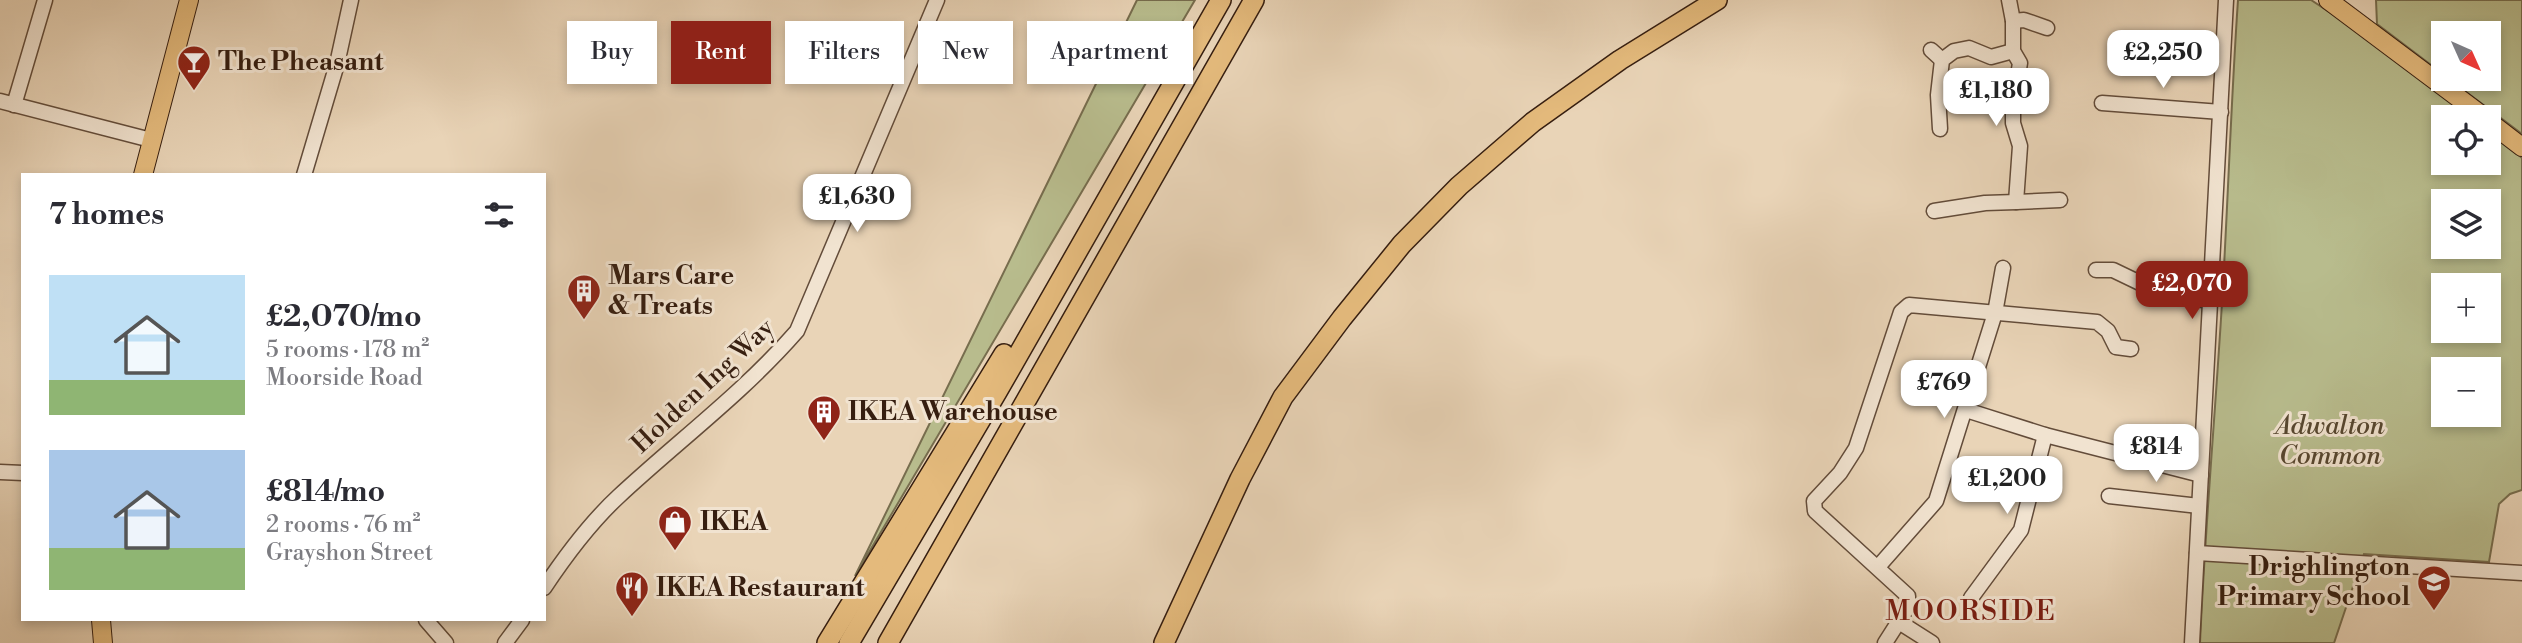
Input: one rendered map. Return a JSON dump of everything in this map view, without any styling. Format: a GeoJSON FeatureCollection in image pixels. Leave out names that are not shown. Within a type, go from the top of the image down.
{"type":"FeatureCollection","features":[{"type":"Feature","properties":{"kind":"highway"},"geometry":{"type":"LineString","coordinates":[[849,643],[1221,0]]}},
{"type":"Feature","properties":{"kind":"highway"},"geometry":{"type":"LineString","coordinates":[[888,643],[1254,0]]}},
{"type":"Feature","properties":{"kind":"highway"},"geometry":{"type":"LineString","coordinates":[[1164,643],[1240,479],[1283,397],[1402,244],[1459,186],[1533,122],[1620,60],[1710,2]]}},
{"type":"Feature","properties":{"kind":"highway"},"geometry":{"type":"LineString","coordinates":[[827,643],[1030,311],[1098,216]]}},
{"type":"Feature","properties":{"kind":"main road"},"geometry":{"type":"LineString","coordinates":[[144,173],[190,0]]}},
{"type":"Feature","properties":{"kind":"main road"},"geometry":{"type":"LineString","coordinates":[[2328,0],[2468,105]]}},
{"type":"Feature","properties":{"kind":"main road"},"geometry":{"type":"LineString","coordinates":[[2501,131],[2522,147]]}},
{"type":"Feature","properties":{"kind":"main road"},"geometry":{"type":"LineString","coordinates":[[101,621],[103,643]]}},
{"type":"Feature","properties":{"kind":"street"},"geometry":{"type":"LineString","coordinates":[[45,0],[7,103],[151,140]]}},
{"type":"Feature","properties":{"kind":"street"},"geometry":{"type":"LineString","coordinates":[[305,173],[337,64],[351,0]]}},
{"type":"Feature","properties":{"kind":"street","name":"Holden Ing Way"},"geometry":{"type":"LineString","coordinates":[[546,585],[617,497],[695,430],[776,355],[797,331],[937,0]]}},
{"type":"Feature","properties":{"kind":"street"},"geometry":{"type":"LineString","coordinates":[[2009,0],[2013,21],[2012,51],[2020,63],[2013,106],[2013,123],[2020,146],[2016,201]]}},
{"type":"Feature","properties":{"kind":"street"},"geometry":{"type":"LineString","coordinates":[[2192,643],[2226,0]]}},
{"type":"Feature","properties":{"kind":"street"},"geometry":{"type":"LineString","coordinates":[[2013,21],[2024,20],[2047,28]]}},
{"type":"Feature","properties":{"kind":"street"},"geometry":{"type":"LineString","coordinates":[[1940,129],[1936,55],[1969,48],[1991,57],[2012,51]]}},
{"type":"Feature","properties":{"kind":"street"},"geometry":{"type":"LineString","coordinates":[[2102,103],[2221,112]]}},
{"type":"Feature","properties":{"kind":"street"},"geometry":{"type":"LineString","coordinates":[[1934,211],[1985,203],[2060,201]]}},
{"type":"Feature","properties":{"kind":"street"},"geometry":{"type":"LineString","coordinates":[[1878,567],[1936,500],[1995,313],[2003,268]]}},
{"type":"Feature","properties":{"kind":"street"},"geometry":{"type":"LineString","coordinates":[[2096,270],[2113,270],[2165,295],[2211,302]]}},
{"type":"Feature","properties":{"kind":"street"},"geometry":{"type":"LineString","coordinates":[[1885,643],[1908,607],[1908,596],[1815,511],[1814,501],[1840,473],[1856,448],[1901,312],[1909,305],[2097,322],[2108,331],[2116,347],[2131,349]]}},
{"type":"Feature","properties":{"kind":"street"},"geometry":{"type":"LineString","coordinates":[[1966,410],[2045,435],[2202,475]]}},
{"type":"Feature","properties":{"kind":"street"},"geometry":{"type":"LineString","coordinates":[[1971,598],[2021,530],[2045,435]]}},
{"type":"Feature","properties":{"kind":"street"},"geometry":{"type":"LineString","coordinates":[[0,472],[21,473]]}},
{"type":"Feature","properties":{"kind":"street"},"geometry":{"type":"LineString","coordinates":[[2109,496],[2199,506]]}},
{"type":"Feature","properties":{"kind":"street"},"geometry":{"type":"LineString","coordinates":[[2197,552],[2522,573]]}},
{"type":"Feature","properties":{"kind":"street"},"geometry":{"type":"LineString","coordinates":[[505,643],[521,621]]}},
{"type":"Feature","properties":{"kind":"street"},"geometry":{"type":"LineString","coordinates":[[1899,622],[1932,643]]}},
{"type":"Feature","properties":{"kind":"street"},"geometry":{"type":"LineString","coordinates":[[429,623],[438,643]]}},
{"type":"Feature","properties":{"kind":"street"},"geometry":{"type":"LineString","coordinates":[[429,623],[446,643]]}},
{"type":"Feature","properties":{"kind":"green space"},"geometry":{"type":"Polygon","coordinates":[[[1137,0],[1195,0],[1183,21],[1127,21],[1137,0]]]}},
{"type":"Feature","properties":{"kind":"green space","name":"Adwalton Common"},"geometry":{"type":"Polygon","coordinates":[[[2238,0],[2311,0],[2431,86],[2431,91],[2437,91],[2456,105],[2431,105],[2431,175],[2501,175],[2501,140],[2522,158],[2522,490],[2510,494],[2499,504],[2489,562],[2364,554],[2334,643],[2200,643],[2238,0]]]}},
{"type":"Feature","properties":{"kind":"green space"},"geometry":{"type":"Polygon","coordinates":[[[2376,0],[2522,0],[2522,134],[2501,118],[2501,105],[2484,105],[2465,91],[2501,91],[2501,21],[2431,21],[2431,65],[2377,24],[2376,0]]]}},
{"type":"Feature","properties":{"kind":"green space"},"geometry":{"type":"Polygon","coordinates":[[[1096,84],[1145,84],[855,576],[1096,84]]]}},
{"type":"Feature","properties":{"kind":"place","name":"The Pheasant"},"geometry":{"type":"Point","coordinates":[194,92]}},
{"type":"Feature","properties":{"kind":"place","name":"Mars Care & Treats"},"geometry":{"type":"Point","coordinates":[584,321]}},
{"type":"Feature","properties":{"kind":"place","name":"IKEA Warehouse"},"geometry":{"type":"Point","coordinates":[824,442]}},
{"type":"Feature","properties":{"kind":"place","name":"IKEA"},"geometry":{"type":"Point","coordinates":[675,552]}},
{"type":"Feature","properties":{"kind":"place","name":"Drighlington Primary School"},"geometry":{"type":"Point","coordinates":[2434,612]}},
{"type":"Feature","properties":{"kind":"place","name":"IKEA Restaurant"},"geometry":{"type":"Point","coordinates":[632,618]}},
{"type":"Feature","properties":{"kind":"district","name":"MOORSIDE"},"geometry":{"type":"Point","coordinates":[1971,611]}}]}
